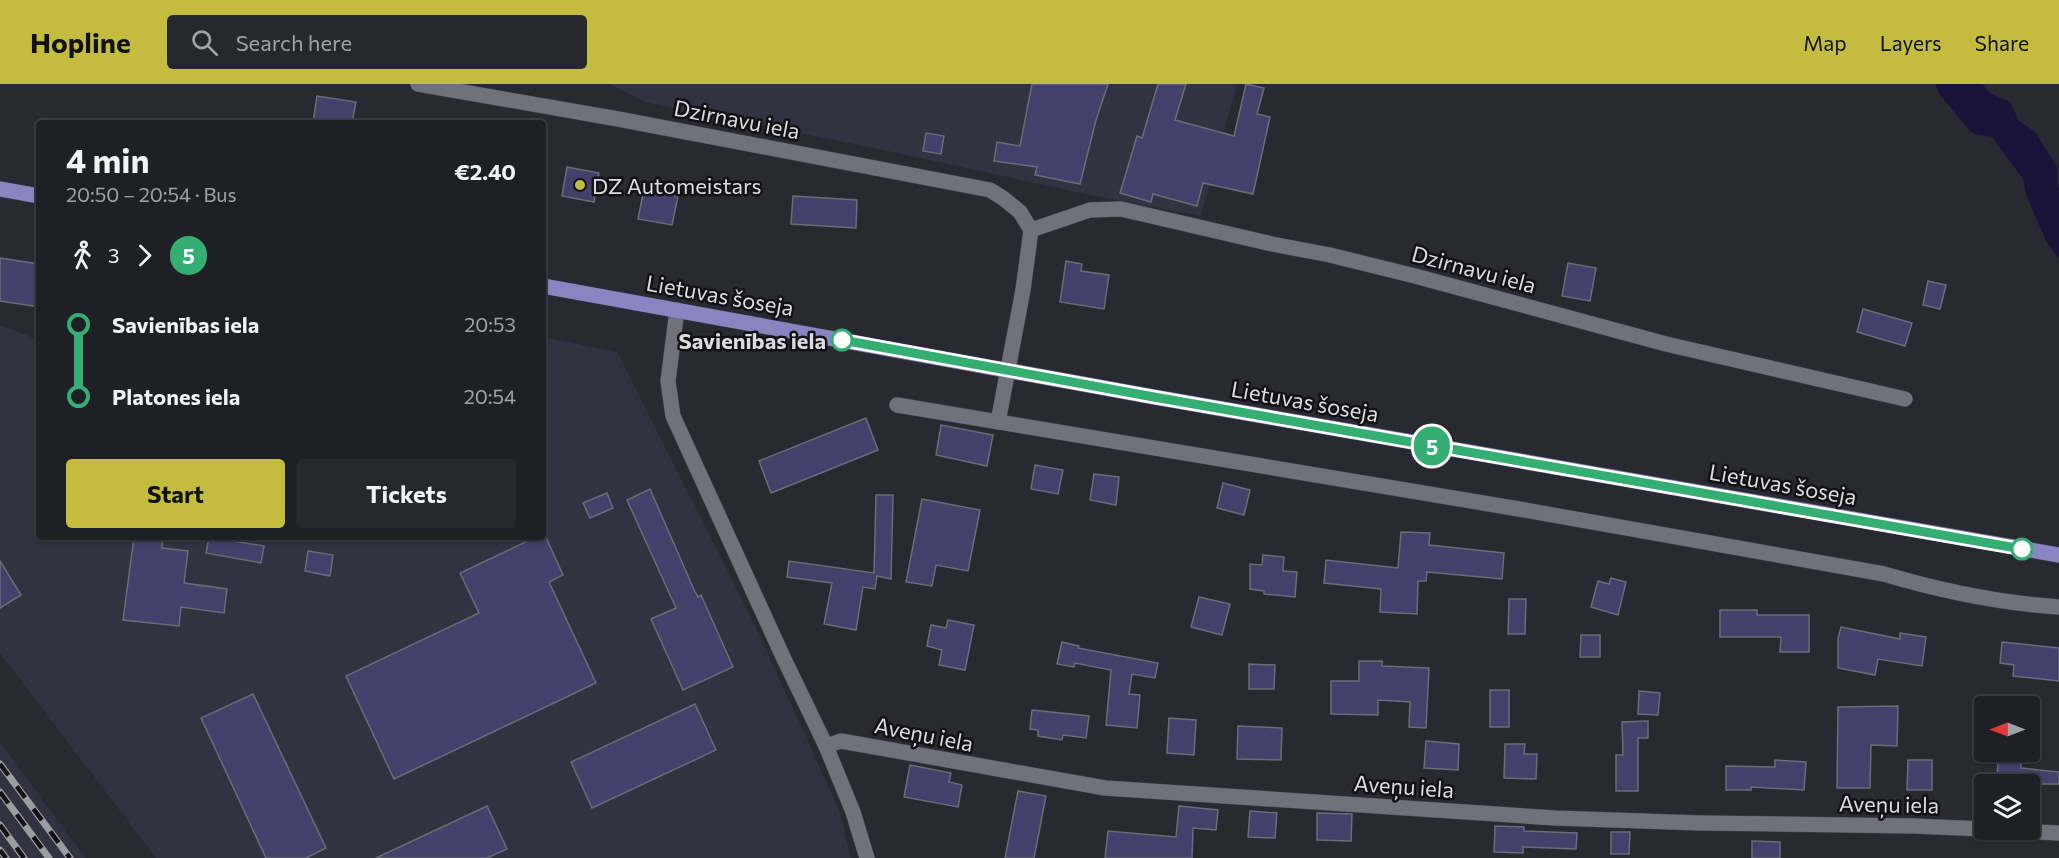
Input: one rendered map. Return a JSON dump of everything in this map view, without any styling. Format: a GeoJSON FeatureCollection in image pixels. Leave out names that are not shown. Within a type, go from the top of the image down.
{"type":"FeatureCollection","features":[{"type":"Feature","properties":{"kind":"main road"},"geometry":{"type":"LineString","coordinates":[[0,189],[36,195]]}},
{"type":"Feature","properties":{"kind":"main road","name":"Lietuvas šoseja"},"geometry":{"type":"LineString","coordinates":[[546,287],[2059,555]]}},
{"type":"Feature","properties":{"kind":"street","name":"Dzirnavu iela"},"geometry":{"type":"LineString","coordinates":[[418,84],[990,190],[1020,212],[1031,230],[1090,210],[1121,209],[1330,255],[1666,344],[1905,399]]}},
{"type":"Feature","properties":{"kind":"street"},"geometry":{"type":"LineString","coordinates":[[998,422],[1023,290],[1031,230]]}},
{"type":"Feature","properties":{"kind":"street"},"geometry":{"type":"LineString","coordinates":[[677,310],[668,381],[674,416],[826,746],[853,812],[867,858]]}},
{"type":"Feature","properties":{"kind":"street"},"geometry":{"type":"LineString","coordinates":[[897,405],[1519,509],[1884,574],[1932,588],[2030,605],[2059,607]]}},
{"type":"Feature","properties":{"kind":"street","name":"Aveņu iela"},"geometry":{"type":"LineString","coordinates":[[826,746],[841,741],[1105,788],[1555,818],[1974,828]]}},
{"type":"Feature","properties":{"kind":"street","name":"Aveņu iela"},"geometry":{"type":"LineString","coordinates":[[2040,832],[2059,833]]}},
{"type":"Feature","properties":{"kind":"shaded area"},"geometry":{"type":"Polygon","coordinates":[[[610,84],[1237,84],[1201,216],[645,102],[610,84]]]}},
{"type":"Feature","properties":{"kind":"shaded area"},"geometry":{"type":"Polygon","coordinates":[[[1935,84],[1982,84],[1990,93],[2010,102],[2019,121],[2035,132],[2057,167],[2059,259],[2046,241],[2026,194],[2023,179],[1992,137],[1972,133],[1940,95],[1935,84]]]}},
{"type":"Feature","properties":{"kind":"shaded area"},"geometry":{"type":"Polygon","coordinates":[[[0,325],[36,339],[36,540],[546,540],[546,338],[617,352],[760,636],[839,810],[851,858],[156,858],[0,653],[0,325]]]}},
{"type":"Feature","properties":{"kind":"shaded area"},"geometry":{"type":"Polygon","coordinates":[[[0,742],[52,813],[86,858],[0,858],[0,742]]]}},
{"type":"Feature","properties":{"kind":"building"},"geometry":{"type":"Polygon","coordinates":[[[1032,84],[1108,84],[1096,120],[1080,184],[1035,175],[1037,167],[994,161],[997,142],[1020,146],[1032,84]]]}},
{"type":"Feature","properties":{"kind":"building"},"geometry":{"type":"Polygon","coordinates":[[[1158,84],[1186,84],[1175,120],[1234,136],[1246,84],[1264,88],[1257,114],[1270,117],[1253,194],[1203,183],[1197,206],[1153,194],[1151,202],[1120,193],[1137,136],[1142,138],[1158,84]]]}},
{"type":"Feature","properties":{"kind":"building"},"geometry":{"type":"Polygon","coordinates":[[[317,96],[356,102],[353,120],[313,120],[317,96]]]}},
{"type":"Feature","properties":{"kind":"building"},"geometry":{"type":"Polygon","coordinates":[[[926,133],[944,136],[941,154],[923,151],[926,133]]]}},
{"type":"Feature","properties":{"kind":"building"},"geometry":{"type":"Polygon","coordinates":[[[567,167],[599,173],[594,202],[562,196],[567,167]]]}},
{"type":"Feature","properties":{"kind":"building"},"geometry":{"type":"Polygon","coordinates":[[[644,189],[678,196],[672,225],[638,219],[644,189]]]}},
{"type":"Feature","properties":{"kind":"building"},"geometry":{"type":"Polygon","coordinates":[[[793,196],[857,200],[856,228],[791,224],[793,196]]]}},
{"type":"Feature","properties":{"kind":"building"},"geometry":{"type":"Polygon","coordinates":[[[0,258],[36,264],[36,307],[0,301],[0,258]]]}},
{"type":"Feature","properties":{"kind":"building"},"geometry":{"type":"Polygon","coordinates":[[[1066,261],[1082,264],[1081,271],[1109,275],[1104,309],[1060,302],[1066,261]]]}},
{"type":"Feature","properties":{"kind":"building"},"geometry":{"type":"Polygon","coordinates":[[[1568,263],[1596,268],[1590,301],[1562,296],[1568,263]]]}},
{"type":"Feature","properties":{"kind":"building"},"geometry":{"type":"Polygon","coordinates":[[[1928,281],[1946,285],[1940,309],[1923,305],[1928,281]]]}},
{"type":"Feature","properties":{"kind":"building"},"geometry":{"type":"Polygon","coordinates":[[[1863,309],[1912,323],[1905,346],[1857,332],[1863,309]]]}},
{"type":"Feature","properties":{"kind":"building"},"geometry":{"type":"Polygon","coordinates":[[[866,418],[878,450],[771,493],[759,461],[866,418]]]}},
{"type":"Feature","properties":{"kind":"building"},"geometry":{"type":"Polygon","coordinates":[[[941,425],[993,435],[987,466],[936,455],[941,425]]]}},
{"type":"Feature","properties":{"kind":"building"},"geometry":{"type":"Polygon","coordinates":[[[1035,465],[1063,470],[1058,494],[1031,489],[1035,465]]]}},
{"type":"Feature","properties":{"kind":"building"},"geometry":{"type":"Polygon","coordinates":[[[1094,474],[1119,477],[1116,505],[1090,500],[1094,474]]]}},
{"type":"Feature","properties":{"kind":"building"},"geometry":{"type":"Polygon","coordinates":[[[1223,483],[1250,490],[1244,515],[1217,508],[1223,483]]]}},
{"type":"Feature","properties":{"kind":"building"},"geometry":{"type":"Polygon","coordinates":[[[650,489],[695,592],[698,597],[701,595],[733,667],[683,690],[651,619],[676,608],[627,500],[650,489]]]}},
{"type":"Feature","properties":{"kind":"building"},"geometry":{"type":"Polygon","coordinates":[[[607,493],[613,508],[590,518],[583,503],[607,493]]]}},
{"type":"Feature","properties":{"kind":"building"},"geometry":{"type":"Polygon","coordinates":[[[876,495],[893,495],[891,579],[877,576],[875,589],[863,587],[856,630],[824,624],[832,583],[787,577],[789,561],[874,573],[876,495]]]}},
{"type":"Feature","properties":{"kind":"building"},"geometry":{"type":"Polygon","coordinates":[[[922,499],[980,510],[968,571],[936,565],[932,586],[906,582],[922,499]]]}},
{"type":"Feature","properties":{"kind":"building"},"geometry":{"type":"Polygon","coordinates":[[[1401,532],[1430,533],[1429,545],[1504,553],[1502,579],[1427,572],[1426,581],[1418,581],[1417,614],[1380,612],[1381,589],[1324,583],[1326,560],[1398,568],[1401,532]]]}},
{"type":"Feature","properties":{"kind":"building"},"geometry":{"type":"Polygon","coordinates":[[[546,537],[563,575],[549,582],[596,683],[394,779],[346,676],[479,613],[460,573],[530,540],[546,540],[546,537]]]}},
{"type":"Feature","properties":{"kind":"building"},"geometry":{"type":"Polygon","coordinates":[[[134,540],[163,540],[162,548],[188,551],[184,583],[227,589],[224,613],[181,607],[179,626],[123,620],[134,540]]]}},
{"type":"Feature","properties":{"kind":"building"},"geometry":{"type":"Polygon","coordinates":[[[208,540],[227,540],[264,546],[261,563],[206,553],[208,540]]]}},
{"type":"Feature","properties":{"kind":"building"},"geometry":{"type":"Polygon","coordinates":[[[308,551],[333,555],[330,576],[305,571],[308,551]]]}},
{"type":"Feature","properties":{"kind":"building"},"geometry":{"type":"Polygon","coordinates":[[[1263,555],[1284,557],[1283,571],[1297,572],[1295,597],[1264,594],[1264,591],[1250,589],[1250,564],[1262,565],[1263,555]]]}},
{"type":"Feature","properties":{"kind":"building"},"geometry":{"type":"Polygon","coordinates":[[[0,561],[21,595],[0,608],[0,561]]]}},
{"type":"Feature","properties":{"kind":"building"},"geometry":{"type":"Polygon","coordinates":[[[1611,578],[1626,582],[1618,615],[1591,607],[1598,581],[1609,584],[1611,578]]]}},
{"type":"Feature","properties":{"kind":"building"},"geometry":{"type":"Polygon","coordinates":[[[1199,597],[1230,604],[1222,635],[1191,627],[1199,597]]]}},
{"type":"Feature","properties":{"kind":"building"},"geometry":{"type":"Polygon","coordinates":[[[1509,599],[1526,599],[1525,634],[1508,634],[1509,599]]]}},
{"type":"Feature","properties":{"kind":"building"},"geometry":{"type":"Polygon","coordinates":[[[1720,610],[1757,610],[1757,615],[1809,615],[1809,652],[1780,652],[1781,637],[1720,637],[1720,610]]]}},
{"type":"Feature","properties":{"kind":"building"},"geometry":{"type":"Polygon","coordinates":[[[948,620],[974,625],[965,670],[939,665],[942,650],[927,646],[931,625],[946,628],[948,620]]]}},
{"type":"Feature","properties":{"kind":"building"},"geometry":{"type":"Polygon","coordinates":[[[1841,627],[1900,639],[1900,633],[1926,637],[1922,666],[1878,659],[1875,675],[1838,668],[1838,638],[1841,627]]]}},
{"type":"Feature","properties":{"kind":"building"},"geometry":{"type":"Polygon","coordinates":[[[1581,635],[1600,635],[1600,657],[1580,657],[1581,635]]]}},
{"type":"Feature","properties":{"kind":"building"},"geometry":{"type":"Polygon","coordinates":[[[1062,642],[1079,646],[1078,648],[1158,663],[1155,678],[1132,674],[1129,694],[1140,695],[1137,728],[1106,725],[1111,670],[1075,663],[1074,667],[1057,664],[1062,642]]]}},
{"type":"Feature","properties":{"kind":"building"},"geometry":{"type":"Polygon","coordinates":[[[2002,642],[2059,648],[2059,681],[2013,676],[2014,665],[2000,663],[2002,642]]]}},
{"type":"Feature","properties":{"kind":"building"},"geometry":{"type":"Polygon","coordinates":[[[1359,661],[1382,661],[1382,666],[1429,668],[1426,728],[1409,727],[1410,702],[1378,700],[1378,715],[1331,714],[1331,681],[1359,681],[1359,661]]]}},
{"type":"Feature","properties":{"kind":"building"},"geometry":{"type":"Polygon","coordinates":[[[1249,664],[1275,665],[1274,689],[1249,689],[1249,664]]]}},
{"type":"Feature","properties":{"kind":"building"},"geometry":{"type":"Polygon","coordinates":[[[1490,690],[1509,690],[1509,727],[1490,727],[1490,690]]]}},
{"type":"Feature","properties":{"kind":"building"},"geometry":{"type":"Polygon","coordinates":[[[1639,691],[1660,693],[1658,715],[1638,714],[1639,691]]]}},
{"type":"Feature","properties":{"kind":"building"},"geometry":{"type":"Polygon","coordinates":[[[253,694],[326,848],[306,858],[266,858],[201,718],[253,694]]]}},
{"type":"Feature","properties":{"kind":"building"},"geometry":{"type":"Polygon","coordinates":[[[695,704],[716,750],[592,808],[571,762],[695,704]]]}},
{"type":"Feature","properties":{"kind":"building"},"geometry":{"type":"Polygon","coordinates":[[[1898,706],[1897,746],[1871,745],[1870,788],[1837,788],[1838,707],[1898,706]]]}},
{"type":"Feature","properties":{"kind":"building"},"geometry":{"type":"Polygon","coordinates":[[[1032,710],[1089,716],[1086,738],[1063,735],[1062,740],[1038,736],[1038,730],[1030,729],[1032,710]]]}},
{"type":"Feature","properties":{"kind":"building"},"geometry":{"type":"Polygon","coordinates":[[[1169,718],[1196,720],[1194,755],[1167,753],[1169,718]]]}},
{"type":"Feature","properties":{"kind":"building"},"geometry":{"type":"Polygon","coordinates":[[[1648,721],[1648,738],[1638,738],[1638,791],[1616,791],[1616,755],[1623,755],[1622,722],[1648,721]]]}},
{"type":"Feature","properties":{"kind":"building"},"geometry":{"type":"Polygon","coordinates":[[[1238,726],[1282,728],[1281,760],[1237,759],[1238,726]]]}},
{"type":"Feature","properties":{"kind":"building"},"geometry":{"type":"Polygon","coordinates":[[[1426,741],[1459,744],[1458,770],[1424,768],[1426,741]]]}},
{"type":"Feature","properties":{"kind":"building"},"geometry":{"type":"Polygon","coordinates":[[[1505,744],[1525,744],[1524,754],[1537,754],[1536,779],[1504,778],[1505,744]]]}},
{"type":"Feature","properties":{"kind":"building"},"geometry":{"type":"Polygon","coordinates":[[[1775,760],[1806,762],[1804,790],[1751,787],[1751,790],[1726,790],[1726,766],[1775,767],[1775,760]]]}},
{"type":"Feature","properties":{"kind":"building"},"geometry":{"type":"Polygon","coordinates":[[[1908,760],[1932,760],[1932,790],[1907,790],[1908,760]]]}},
{"type":"Feature","properties":{"kind":"building"},"geometry":{"type":"Polygon","coordinates":[[[1998,762],[2021,762],[2021,768],[2059,772],[2059,784],[2040,784],[2040,774],[1997,774],[1998,762]]]}},
{"type":"Feature","properties":{"kind":"building"},"geometry":{"type":"Polygon","coordinates":[[[910,765],[951,773],[949,782],[962,785],[958,807],[904,797],[910,765]]]}},
{"type":"Feature","properties":{"kind":"building"},"geometry":{"type":"Polygon","coordinates":[[[1018,791],[1046,796],[1034,858],[1005,858],[1018,791]]]}},
{"type":"Feature","properties":{"kind":"building"},"geometry":{"type":"Polygon","coordinates":[[[487,806],[507,849],[487,858],[376,858],[487,806]]]}},
{"type":"Feature","properties":{"kind":"building"},"geometry":{"type":"Polygon","coordinates":[[[1179,806],[1218,810],[1216,830],[1193,828],[1192,858],[1105,858],[1108,831],[1176,837],[1179,806]]]}},
{"type":"Feature","properties":{"kind":"building"},"geometry":{"type":"Polygon","coordinates":[[[1250,811],[1277,813],[1275,838],[1248,837],[1250,811]]]}},
{"type":"Feature","properties":{"kind":"building"},"geometry":{"type":"Polygon","coordinates":[[[1317,813],[1352,814],[1351,841],[1317,840],[1317,813]]]}},
{"type":"Feature","properties":{"kind":"building"},"geometry":{"type":"Polygon","coordinates":[[[1495,826],[1524,827],[1524,831],[1577,833],[1576,849],[1523,847],[1523,853],[1494,852],[1495,826]]]}},
{"type":"Feature","properties":{"kind":"building"},"geometry":{"type":"Polygon","coordinates":[[[1611,832],[1630,832],[1629,854],[1611,854],[1611,832]]]}},
{"type":"Feature","properties":{"kind":"building"},"geometry":{"type":"Polygon","coordinates":[[[1752,841],[1780,842],[1780,858],[1752,858],[1752,841]]]}},
{"type":"Feature","properties":{"kind":"railway"},"geometry":{"type":"LineString","coordinates":[[0,764],[70,858]]}},
{"type":"Feature","properties":{"kind":"railway"},"geometry":{"type":"LineString","coordinates":[[0,792],[49,858]]}},
{"type":"Feature","properties":{"kind":"railway"},"geometry":{"type":"LineString","coordinates":[[0,825],[24,858]]}},
{"type":"Feature","properties":{"kind":"railway"},"geometry":{"type":"LineString","coordinates":[[0,850],[6,858]]}},
{"type":"Feature","properties":{"kind":"bus line","name":"5"},"geometry":{"type":"LineString","coordinates":[[842,340],[2022,549]]}},
{"type":"Feature","properties":{"kind":"place","name":"DZ Automeistars"},"geometry":{"type":"Point","coordinates":[580,185]}},
{"type":"Feature","properties":{"kind":"place","name":"Savienības iela"},"geometry":{"type":"Point","coordinates":[842,340]}}]}
